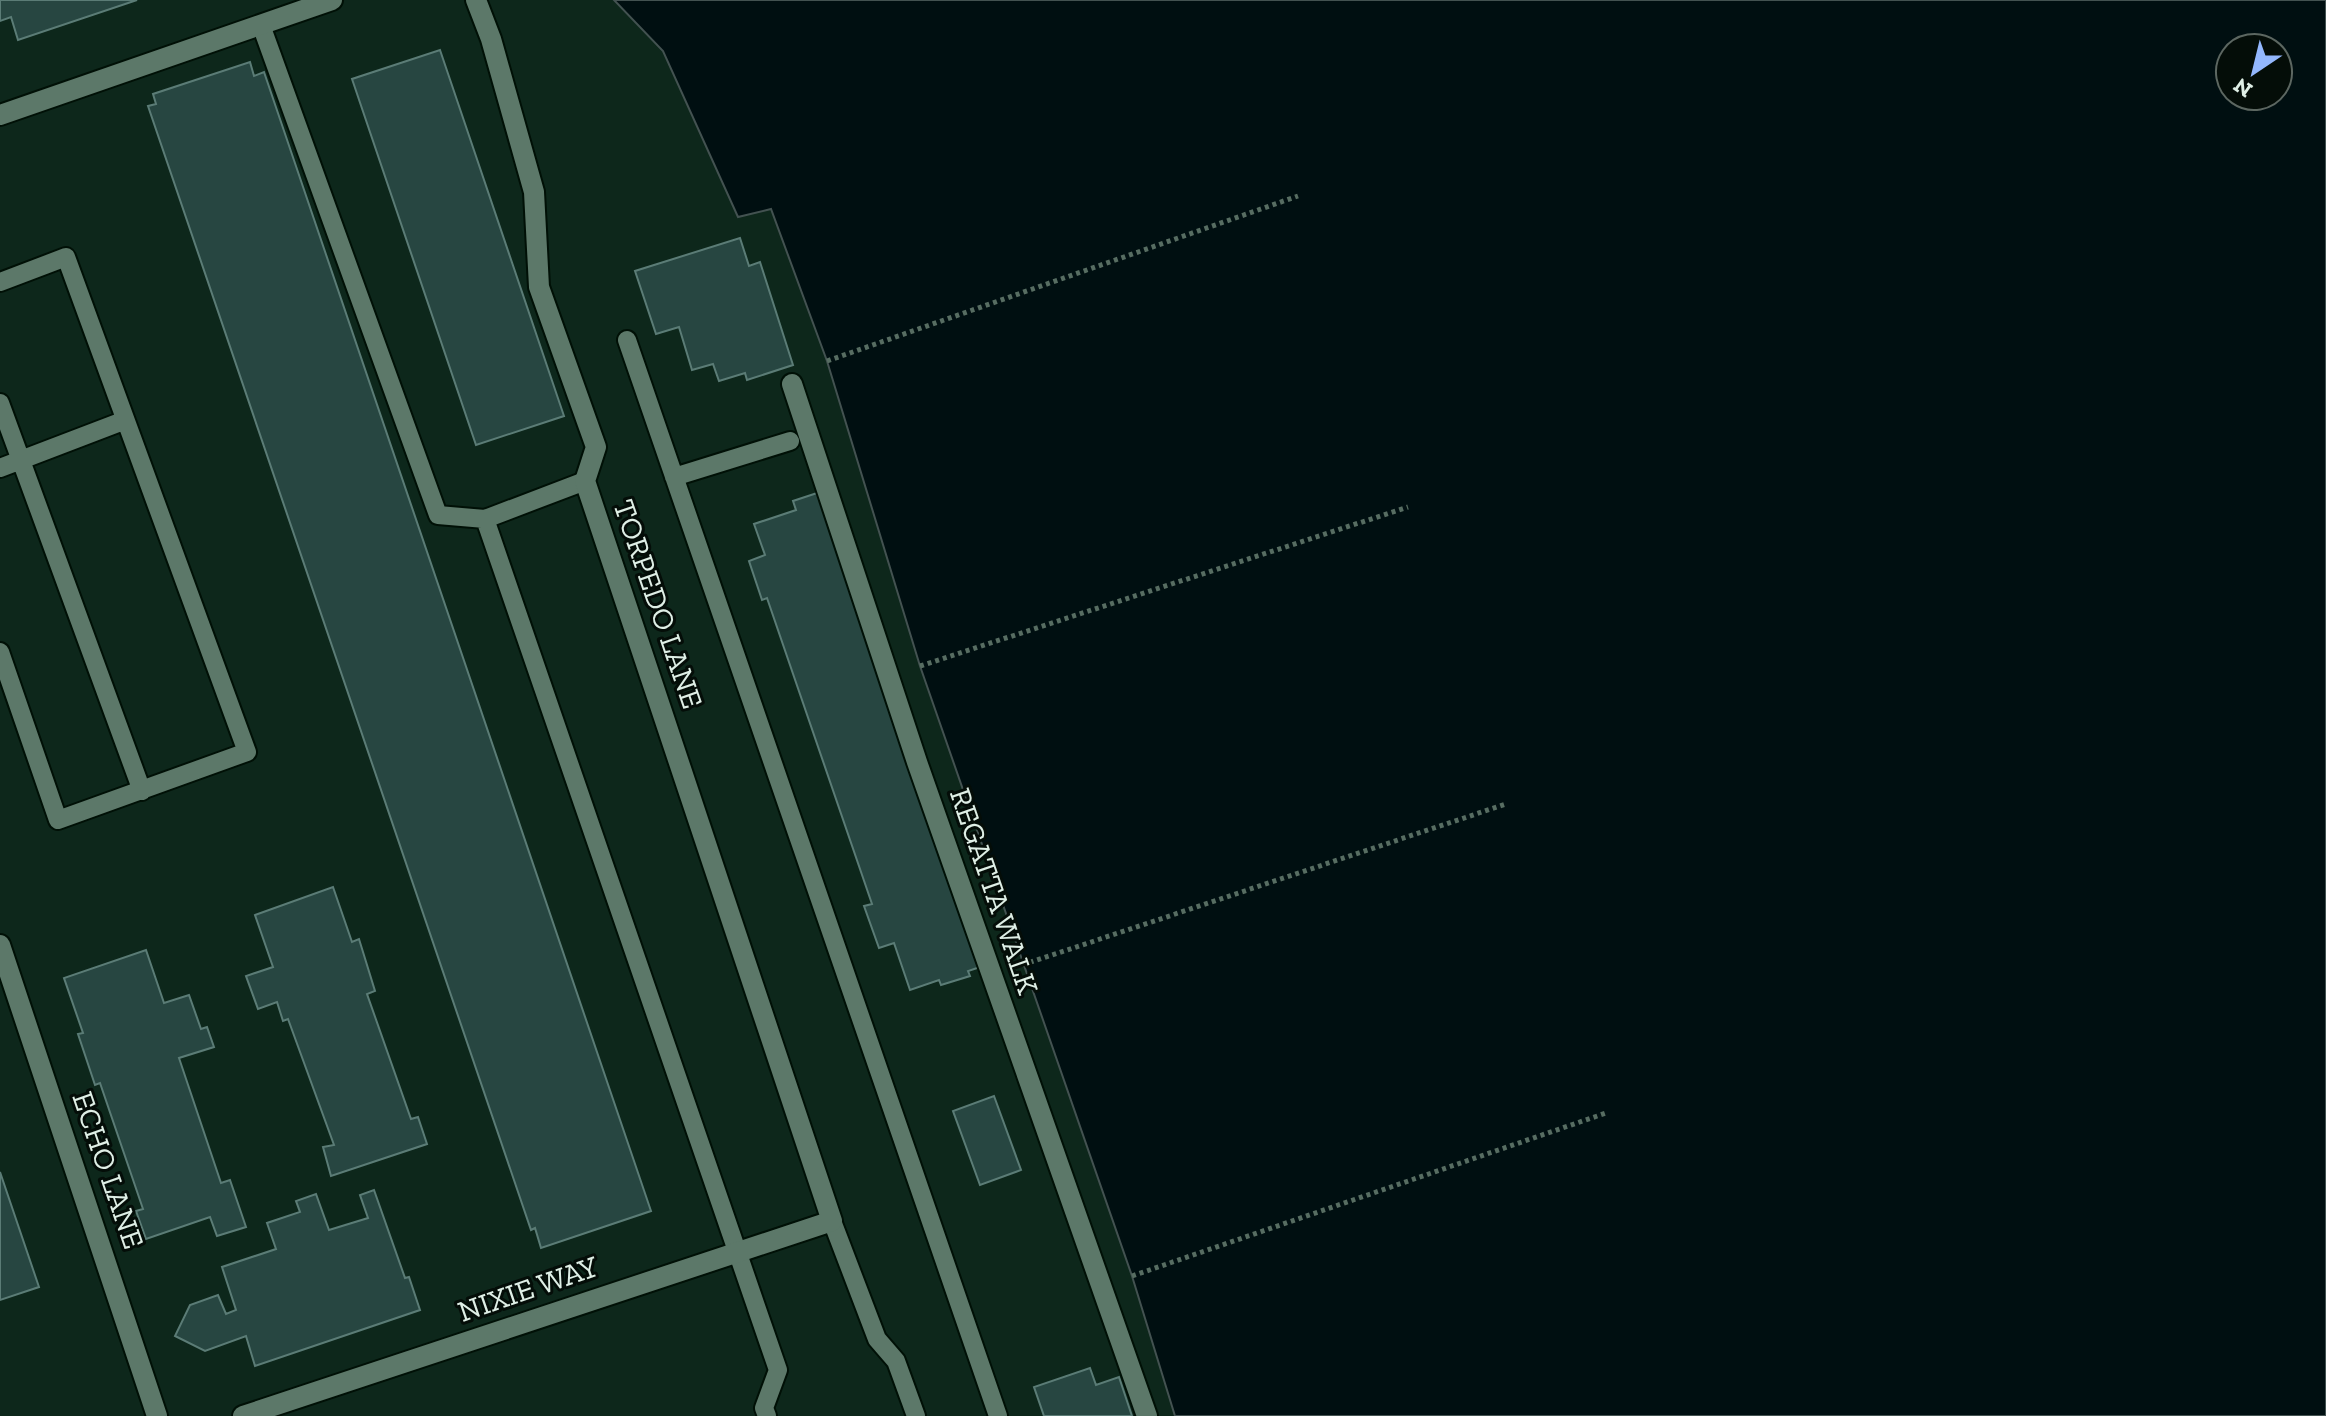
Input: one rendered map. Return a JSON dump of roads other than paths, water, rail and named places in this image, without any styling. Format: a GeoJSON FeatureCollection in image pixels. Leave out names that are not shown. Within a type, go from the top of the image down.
{"type":"FeatureCollection","features":[{"type":"Feature","properties":{"kind":"street"},"geometry":{"type":"LineString","coordinates":[[0,115],[332,0]]}},
{"type":"Feature","properties":{"kind":"street","name":"TORPEDO LANE"},"geometry":{"type":"LineString","coordinates":[[476,0],[491,39],[534,192],[539,287],[596,447],[585,481],[832,1221]]}},
{"type":"Feature","properties":{"kind":"street","name":"REGATTA WALK"},"geometry":{"type":"LineString","coordinates":[[792,384],[917,762],[1147,1416]]}},
{"type":"Feature","properties":{"kind":"street","name":"ECHO LANE"},"geometry":{"type":"LineString","coordinates":[[0,945],[157,1416]]}},
{"type":"Feature","properties":{"kind":"street","name":"NIXIE WAY"},"geometry":{"type":"LineString","coordinates":[[243,1416],[739,1249],[832,1221]]}},
{"type":"Feature","properties":{"kind":"lane"},"geometry":{"type":"LineString","coordinates":[[261,25],[438,515],[485,519],[585,481]]}},
{"type":"Feature","properties":{"kind":"lane"},"geometry":{"type":"LineString","coordinates":[[0,282],[66,257],[123,421],[247,752],[58,820],[0,652]]}},
{"type":"Feature","properties":{"kind":"lane"},"geometry":{"type":"LineString","coordinates":[[627,340],[998,1416]]}},
{"type":"Feature","properties":{"kind":"lane"},"geometry":{"type":"LineString","coordinates":[[0,403],[142,791]]}},
{"type":"Feature","properties":{"kind":"lane"},"geometry":{"type":"LineString","coordinates":[[0,468],[123,421]]}},
{"type":"Feature","properties":{"kind":"lane"},"geometry":{"type":"LineString","coordinates":[[674,477],[790,441]]}},
{"type":"Feature","properties":{"kind":"lane"},"geometry":{"type":"LineString","coordinates":[[485,519],[739,1249],[778,1370],[764,1408],[767,1416]]}},
{"type":"Feature","properties":{"kind":"lane"},"geometry":{"type":"LineString","coordinates":[[832,1221],[877,1339],[896,1361],[916,1416]]}}]}
